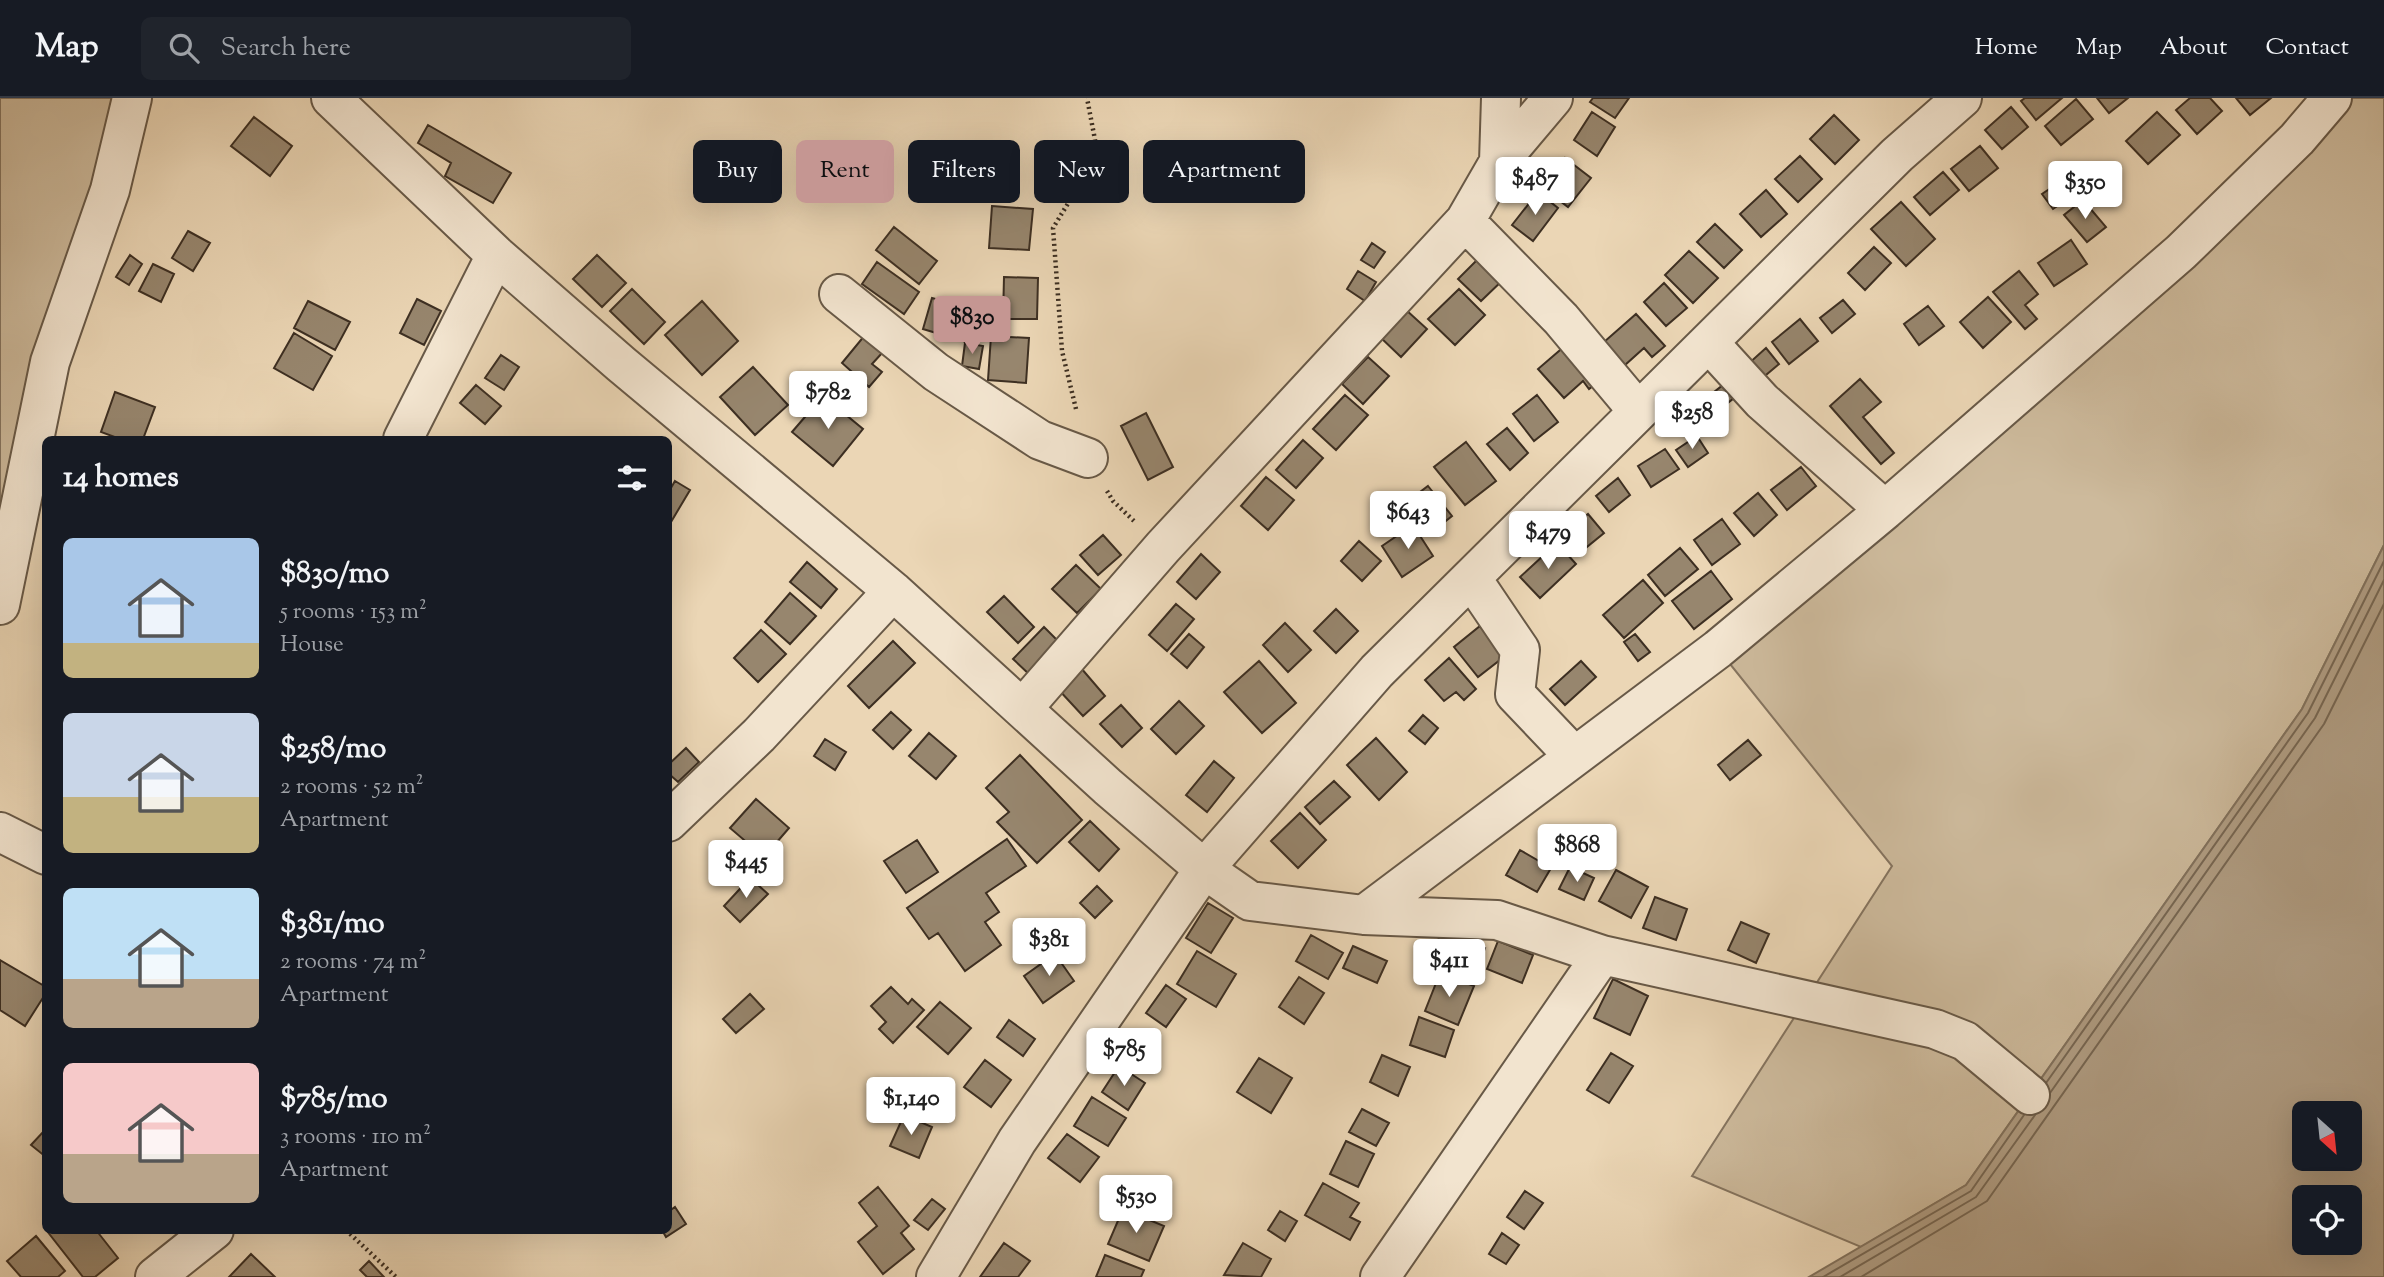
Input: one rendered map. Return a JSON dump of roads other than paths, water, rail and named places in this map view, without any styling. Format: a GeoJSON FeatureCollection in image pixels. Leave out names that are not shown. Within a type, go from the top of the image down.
{"type":"FeatureCollection","features":[{"type":"Feature","properties":{"kind":"street"},"geometry":{"type":"LineString","coordinates":[[0,605],[50,362],[110,190],[132,98]]}},
{"type":"Feature","properties":{"kind":"street"},"geometry":{"type":"LineString","coordinates":[[331,98],[496,255],[621,364],[894,591],[1108,787],[1204,869],[1250,901],[1364,915],[1497,919],[1602,955],[1935,1029],[1965,1041],[2030,1095]]}},
{"type":"Feature","properties":{"kind":"street"},"geometry":{"type":"LineString","coordinates":[[1499,162],[1501,98]]}},
{"type":"Feature","properties":{"kind":"street"},"geometry":{"type":"LineString","coordinates":[[1023,708],[1163,547],[1465,221],[1499,162],[1553,98]]}},
{"type":"Feature","properties":{"kind":"street"},"geometry":{"type":"LineString","coordinates":[[936,1277],[1017,1141],[1204,869],[1377,671],[1638,411],[1710,344],[1897,155],[1962,98]]}},
{"type":"Feature","properties":{"kind":"street"},"geometry":{"type":"LineString","coordinates":[[1364,915],[1718,649],[1885,510],[2181,252],[2297,139],[2332,98]]}},
{"type":"Feature","properties":{"kind":"street"},"geometry":{"type":"LineString","coordinates":[[1465,221],[1561,319],[1638,411]]}},
{"type":"Feature","properties":{"kind":"street"},"geometry":{"type":"LineString","coordinates":[[405,436],[496,255]]}},
{"type":"Feature","properties":{"kind":"street"},"geometry":{"type":"LineString","coordinates":[[839,293],[947,380],[1040,440],[1088,458]]}},
{"type":"Feature","properties":{"kind":"street"},"geometry":{"type":"LineString","coordinates":[[1710,344],[1762,401],[1885,510]]}},
{"type":"Feature","properties":{"kind":"street"},"geometry":{"type":"LineString","coordinates":[[1472,579],[1520,650],[1514,694],[1574,756]]}},
{"type":"Feature","properties":{"kind":"street"},"geometry":{"type":"LineString","coordinates":[[672,818],[759,735],[894,591]]}},
{"type":"Feature","properties":{"kind":"street"},"geometry":{"type":"LineString","coordinates":[[0,832],[42,853]]}},
{"type":"Feature","properties":{"kind":"street"},"geometry":{"type":"LineString","coordinates":[[1380,1277],[1602,955]]}},
{"type":"Feature","properties":{"kind":"street"},"geometry":{"type":"LineString","coordinates":[[155,1277],[209,1234]]}},
{"type":"Feature","properties":{"kind":"water"},"geometry":{"type":"Polygon","coordinates":[[[2384,545],[2384,1277],[1809,1277],[1966,1185],[2302,709],[2384,545]]]}}]}
